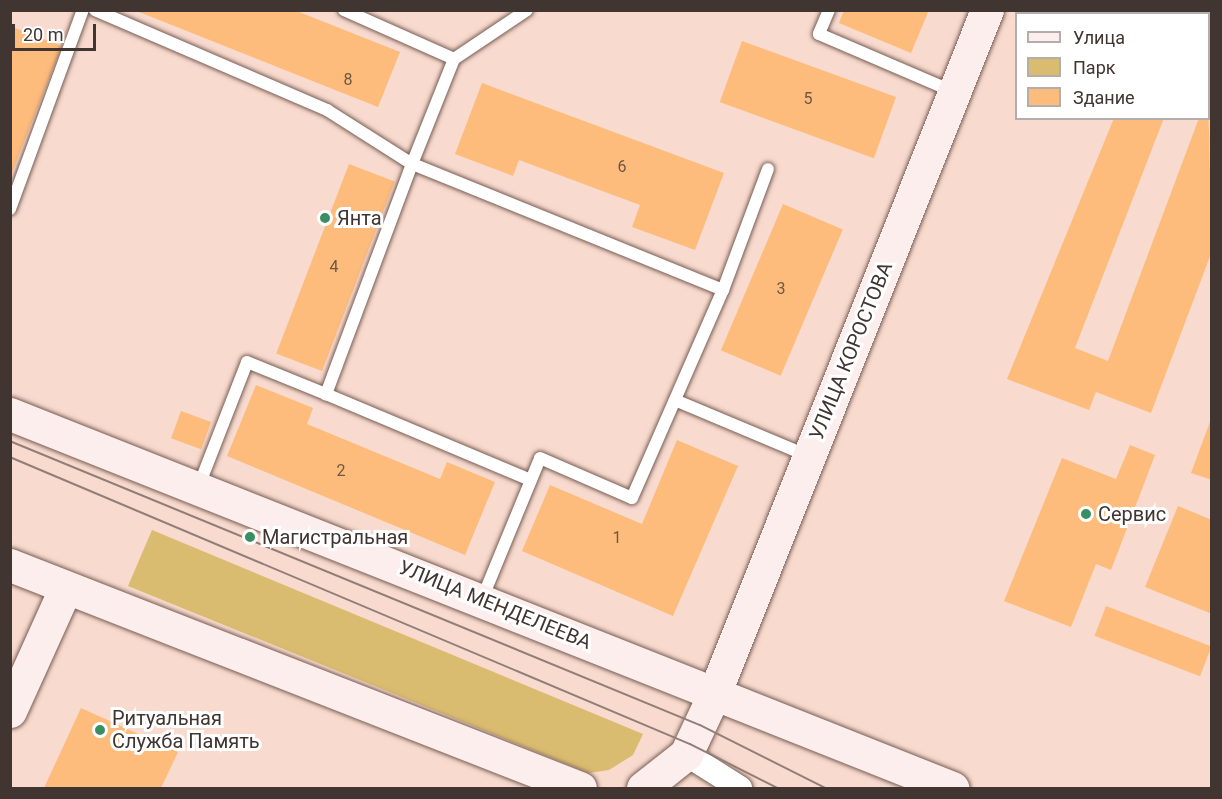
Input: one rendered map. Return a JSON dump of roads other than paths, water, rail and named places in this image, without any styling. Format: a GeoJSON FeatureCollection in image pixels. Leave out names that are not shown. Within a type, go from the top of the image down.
{"type":"FeatureCollection","features":[{"type":"Feature","properties":{"kind":"main road","name":"УЛИЦА КОРОСТОВА"},"geometry":{"type":"LineString","coordinates":[[715,692],[987,10]]}},
{"type":"Feature","properties":{"kind":"main road","name":"УЛИЦА МЕНДЕЛЕЕВА"},"geometry":{"type":"LineString","coordinates":[[10,414],[715,692],[952,789]]}},
{"type":"Feature","properties":{"kind":"main road"},"geometry":{"type":"LineString","coordinates":[[10,566],[580,789]]}},
{"type":"Feature","properties":{"kind":"main road"},"geometry":{"type":"LineString","coordinates":[[11,708],[65,589]]}},
{"type":"Feature","properties":{"kind":"main road"},"geometry":{"type":"LineString","coordinates":[[643,789],[686,754],[715,692]]}},
{"type":"Feature","properties":{"kind":"street"},"geometry":{"type":"LineString","coordinates":[[686,754],[740,789]]}},
{"type":"Feature","properties":{"kind":"lane"},"geometry":{"type":"LineString","coordinates":[[10,209],[83,10]]}},
{"type":"Feature","properties":{"kind":"lane"},"geometry":{"type":"LineString","coordinates":[[95,10],[327,110],[412,164],[723,290]]}},
{"type":"Feature","properties":{"kind":"lane"},"geometry":{"type":"LineString","coordinates":[[344,10],[454,59]]}},
{"type":"Feature","properties":{"kind":"lane"},"geometry":{"type":"LineString","coordinates":[[326,393],[454,59],[527,10]]}},
{"type":"Feature","properties":{"kind":"lane"},"geometry":{"type":"LineString","coordinates":[[829,10],[819,34],[955,92]]}},
{"type":"Feature","properties":{"kind":"lane"},"geometry":{"type":"LineString","coordinates":[[482,600],[540,458],[632,498],[723,290],[768,169]]}},
{"type":"Feature","properties":{"kind":"lane"},"geometry":{"type":"LineString","coordinates":[[198,488],[247,362],[531,480]]}},
{"type":"Feature","properties":{"kind":"lane"},"geometry":{"type":"LineString","coordinates":[[675,400],[810,456]]}},
{"type":"Feature","properties":{"kind":"tram line"},"geometry":{"type":"LineString","coordinates":[[10,441],[700,725],[826,788]]}},
{"type":"Feature","properties":{"kind":"tram line"},"geometry":{"type":"LineString","coordinates":[[10,457],[690,744],[778,788]]}},
{"type":"Feature","properties":{"kind":"place","name":"Янта"},"geometry":{"type":"Point","coordinates":[325,218]}},
{"type":"Feature","properties":{"kind":"place","name":"Сервис"},"geometry":{"type":"Point","coordinates":[1086,514]}},
{"type":"Feature","properties":{"kind":"place","name":"Магистральная"},"geometry":{"type":"Point","coordinates":[250,537]}},
{"type":"Feature","properties":{"kind":"place","name":"Ритуальная Служба Память"},"geometry":{"type":"Point","coordinates":[100,730]}}]}
